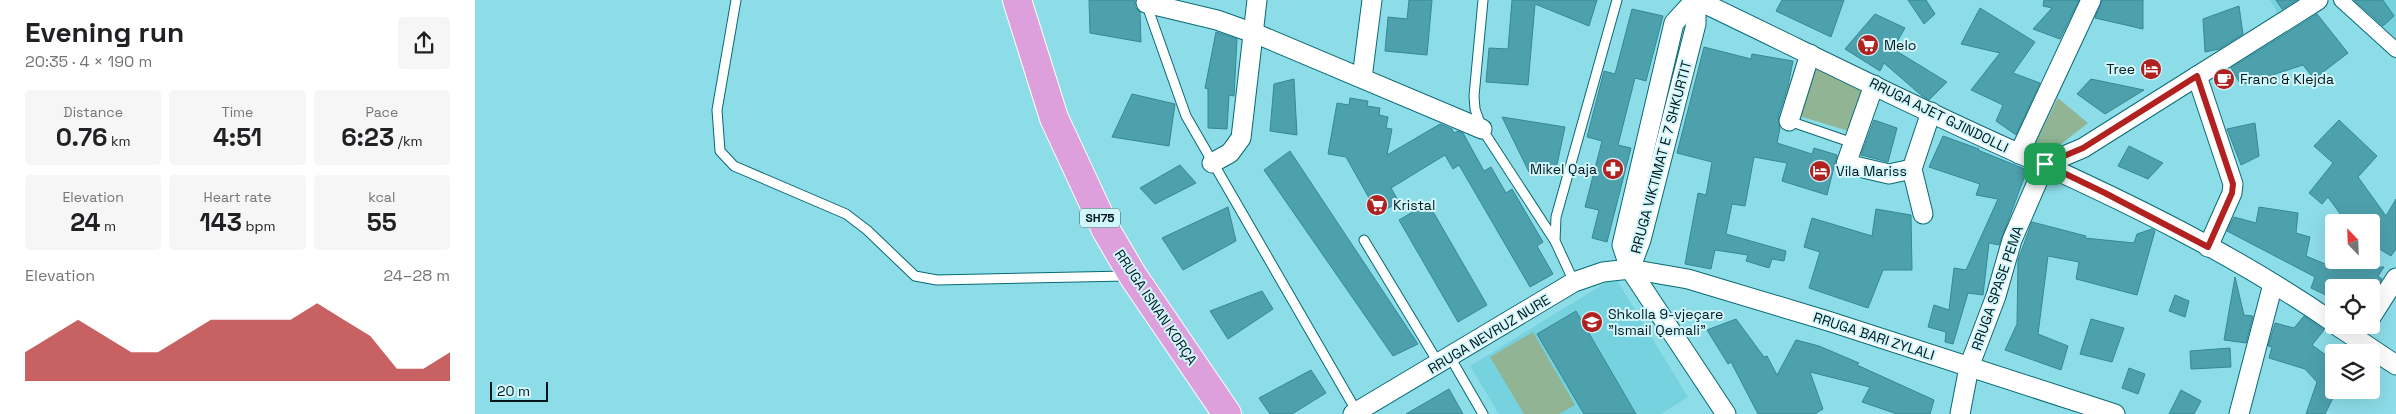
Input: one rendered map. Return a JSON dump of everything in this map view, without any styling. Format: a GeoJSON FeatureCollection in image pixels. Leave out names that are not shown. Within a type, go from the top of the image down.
{"type":"FeatureCollection","features":[{"type":"Feature","properties":{"kind":"main road","name":"RRUGA ISNAN KORÇA"},"geometry":{"type":"LineString","coordinates":[[1017,0],[1054,118],[1098,214],[1133,276],[1227,414]]}},
{"type":"Feature","properties":{"kind":"street"},"geometry":{"type":"LineString","coordinates":[[1212,163],[1230,153],[1241,138],[1257,0]]}},
{"type":"Feature","properties":{"kind":"street"},"geometry":{"type":"LineString","coordinates":[[1363,78],[1373,0]]}},
{"type":"Feature","properties":{"kind":"street","name":"RRUGA AJET GJINDOLLI"},"geometry":{"type":"LineString","coordinates":[[1696,0],[2105,193],[2208,247],[2273,284],[2325,318]]}},
{"type":"Feature","properties":{"kind":"street","name":"RRUGA VIKTIMAT E 7 SHKURTIT"},"geometry":{"type":"LineString","coordinates":[[1630,270],[1641,240],[1697,24],[1696,0]]}},
{"type":"Feature","properties":{"kind":"street"},"geometry":{"type":"LineString","coordinates":[[2019,154],[2091,0]]}},
{"type":"Feature","properties":{"kind":"street"},"geometry":{"type":"LineString","coordinates":[[2045,164],[2083,148],[2318,0]]}},
{"type":"Feature","properties":{"kind":"street"},"geometry":{"type":"LineString","coordinates":[[2341,0],[2396,50]]}},
{"type":"Feature","properties":{"kind":"street"},"geometry":{"type":"LineString","coordinates":[[1146,2],[1217,20],[1252,32],[1482,129]]}},
{"type":"Feature","properties":{"kind":"street"},"geometry":{"type":"LineString","coordinates":[[1789,121],[1811,54]]}},
{"type":"Feature","properties":{"kind":"street"},"geometry":{"type":"LineString","coordinates":[[2197,76],[2233,184],[2232,193],[2208,247]]}},
{"type":"Feature","properties":{"kind":"street"},"geometry":{"type":"LineString","coordinates":[[1874,85],[1845,164],[1889,174],[1912,169]]}},
{"type":"Feature","properties":{"kind":"street"},"geometry":{"type":"LineString","coordinates":[[1923,214],[1912,169],[1931,112]]}},
{"type":"Feature","properties":{"kind":"street","name":"RRUGA SPASE PEMA"},"geometry":{"type":"LineString","coordinates":[[1960,414],[1969,367],[1996,296],[2012,240],[2045,164]]}},
{"type":"Feature","properties":{"kind":"street"},"geometry":{"type":"LineString","coordinates":[[1630,270],[1726,414]]}},
{"type":"Feature","properties":{"kind":"street","name":"RRUGA NEVRUZ NURE"},"geometry":{"type":"LineString","coordinates":[[1362,411],[1574,282],[1603,272],[1630,270]]}},
{"type":"Feature","properties":{"kind":"street","name":"RRUGA BARI ZYLALI"},"geometry":{"type":"LineString","coordinates":[[1630,270],[1688,279],[2115,414]]}},
{"type":"Feature","properties":{"kind":"street"},"geometry":{"type":"LineString","coordinates":[[2380,303],[2396,278]]}},
{"type":"Feature","properties":{"kind":"street"},"geometry":{"type":"LineString","coordinates":[[2239,414],[2273,284]]}},
{"type":"Feature","properties":{"kind":"street","name":"RRUGA AJET GJINDOLLI"},"geometry":{"type":"LineString","coordinates":[[2363,334],[2396,365]]}},
{"type":"Feature","properties":{"kind":"lane"},"geometry":{"type":"LineString","coordinates":[[736,0],[717,110],[720,151],[735,166],[846,214],[867,230],[915,276],[937,280],[1133,276]]}},
{"type":"Feature","properties":{"kind":"lane"},"geometry":{"type":"LineString","coordinates":[[1483,0],[1474,96],[1475,109],[1482,129],[1555,241],[1574,282]]}},
{"type":"Feature","properties":{"kind":"lane"},"geometry":{"type":"LineString","coordinates":[[1555,241],[1556,217],[1617,0]]}},
{"type":"Feature","properties":{"kind":"lane"},"geometry":{"type":"LineString","coordinates":[[1146,2],[1186,116],[1212,163],[1362,411]]}},
{"type":"Feature","properties":{"kind":"lane"},"geometry":{"type":"LineString","coordinates":[[1789,121],[1853,143]]}},
{"type":"Feature","properties":{"kind":"lane"},"geometry":{"type":"LineString","coordinates":[[1364,240],[1483,414]]}},
{"type":"Feature","properties":{"kind":"shaded area"},"geometry":{"type":"Polygon","coordinates":[[[2270,0],[2322,0],[2284,24],[2270,0]]]}},
{"type":"Feature","properties":{"kind":"shaded area"},"geometry":{"type":"Polygon","coordinates":[[[2336,0],[2396,0],[2396,54],[2336,0]]]}},
{"type":"Feature","properties":{"kind":"shaded area","name":"Shkolla 9-vjeçare \"Ismail Qemali\""},"geometry":{"type":"Polygon","coordinates":[[[1615,277],[1688,397],[1661,414],[1499,414],[1470,366],[1615,277]]]}},
{"type":"Feature","properties":{"kind":"green space"},"geometry":{"type":"Polygon","coordinates":[[[1817,66],[1866,89],[1852,132],[1799,116],[1817,66]]]}},
{"type":"Feature","properties":{"kind":"green space"},"geometry":{"type":"Polygon","coordinates":[[[2058,98],[2088,123],[2047,155],[2034,146],[2058,98]]]}},
{"type":"Feature","properties":{"kind":"green space"},"geometry":{"type":"Polygon","coordinates":[[[1533,332],[1575,405],[1559,414],[1524,414],[1490,357],[1533,332]]]}},
{"type":"Feature","properties":{"kind":"building"},"geometry":{"type":"Polygon","coordinates":[[[1089,0],[1135,0],[1135,7],[1140,12],[1141,42],[1090,33],[1089,0]]]}},
{"type":"Feature","properties":{"kind":"building"},"geometry":{"type":"Polygon","coordinates":[[[1409,0],[1432,0],[1427,55],[1385,51],[1388,17],[1407,19],[1409,0]]]}},
{"type":"Feature","properties":{"kind":"building"},"geometry":{"type":"Polygon","coordinates":[[[1512,0],[1597,0],[1589,26],[1535,4],[1528,85],[1486,82],[1489,48],[1508,49],[1512,0]]]}},
{"type":"Feature","properties":{"kind":"building"},"geometry":{"type":"Polygon","coordinates":[[[1782,0],[1844,0],[1831,37],[1776,11],[1782,0]]]}},
{"type":"Feature","properties":{"kind":"building"},"geometry":{"type":"Polygon","coordinates":[[[1908,0],[1926,0],[1935,14],[1924,24],[1908,0]]]}},
{"type":"Feature","properties":{"kind":"building"},"geometry":{"type":"Polygon","coordinates":[[[2044,0],[2079,0],[2060,39],[2033,29],[2052,8],[2043,6],[2044,0]]]}},
{"type":"Feature","properties":{"kind":"building"},"geometry":{"type":"Polygon","coordinates":[[[2102,0],[2143,0],[2143,29],[2095,18],[2102,0]]]}},
{"type":"Feature","properties":{"kind":"building"},"geometry":{"type":"Polygon","coordinates":[[[2276,0],[2297,0],[2282,9],[2276,0]]]}},
{"type":"Feature","properties":{"kind":"building"},"geometry":{"type":"Polygon","coordinates":[[[2354,0],[2383,0],[2394,16],[2383,26],[2354,0]]]}},
{"type":"Feature","properties":{"kind":"building"},"geometry":{"type":"Polygon","coordinates":[[[2239,6],[2243,34],[2219,49],[2205,52],[2203,19],[2239,6]]]}},
{"type":"Feature","properties":{"kind":"building"},"geometry":{"type":"Polygon","coordinates":[[[1980,8],[2035,42],[2013,73],[2040,83],[2016,135],[1996,121],[2003,105],[1971,90],[2000,53],[1961,44],[1980,8]]]}},
{"type":"Feature","properties":{"kind":"building"},"geometry":{"type":"Polygon","coordinates":[[[1632,9],[1663,16],[1646,81],[1635,78],[1618,145],[1631,148],[1607,242],[1592,238],[1599,210],[1585,207],[1602,141],[1587,137],[1604,71],[1615,74],[1632,9]]]}},
{"type":"Feature","properties":{"kind":"building"},"geometry":{"type":"Polygon","coordinates":[[[1875,14],[1905,28],[1893,49],[1947,82],[1929,100],[1884,63],[1880,71],[1845,49],[1875,14]]]}},
{"type":"Feature","properties":{"kind":"building"},"geometry":{"type":"Polygon","coordinates":[[[2317,14],[2348,53],[2314,79],[2303,65],[2241,85],[2231,68],[2317,14]]]}},
{"type":"Feature","properties":{"kind":"building"},"geometry":{"type":"Polygon","coordinates":[[[1216,32],[1237,39],[1234,96],[1229,95],[1227,129],[1208,128],[1208,89],[1205,88],[1216,32]]]}},
{"type":"Feature","properties":{"kind":"building"},"geometry":{"type":"Polygon","coordinates":[[[1704,47],[1751,59],[1752,54],[1793,61],[1788,86],[1778,118],[1780,128],[1777,143],[1812,154],[1814,148],[1837,155],[1827,195],[1782,181],[1787,163],[1754,157],[1745,206],[1732,204],[1726,234],[1786,251],[1784,261],[1772,259],[1769,268],[1746,261],[1748,255],[1715,250],[1711,269],[1685,264],[1698,193],[1706,195],[1712,162],[1677,153],[1704,47]]]}},
{"type":"Feature","properties":{"kind":"building"},"geometry":{"type":"Polygon","coordinates":[[[1294,79],[1297,135],[1270,131],[1274,84],[1294,79]]]}},
{"type":"Feature","properties":{"kind":"building"},"geometry":{"type":"Polygon","coordinates":[[[2091,79],[2144,90],[2105,114],[2077,94],[2091,79]]]}},
{"type":"Feature","properties":{"kind":"building"},"geometry":{"type":"Polygon","coordinates":[[[1132,94],[1175,104],[1169,146],[1112,137],[1132,94]]]}},
{"type":"Feature","properties":{"kind":"building"},"geometry":{"type":"Polygon","coordinates":[[[1350,98],[1368,101],[1367,106],[1380,108],[1379,115],[1388,117],[1386,128],[1392,129],[1387,155],[1440,124],[1452,129],[1454,133],[1458,131],[1463,133],[1484,171],[1491,167],[1506,193],[1512,189],[1543,242],[1537,246],[1553,274],[1530,287],[1459,165],[1453,169],[1445,155],[1391,188],[1399,202],[1378,214],[1346,157],[1328,154],[1337,103],[1349,105],[1350,98]]]}},
{"type":"Feature","properties":{"kind":"building"},"geometry":{"type":"Polygon","coordinates":[[[1502,117],[1565,127],[1555,174],[1529,172],[1502,117]]]}},
{"type":"Feature","properties":{"kind":"building"},"geometry":{"type":"Polygon","coordinates":[[[1874,120],[1897,128],[1888,162],[1861,155],[1874,120]]]}},
{"type":"Feature","properties":{"kind":"building"},"geometry":{"type":"Polygon","coordinates":[[[2339,120],[2377,156],[2358,177],[2386,216],[2396,199],[2396,249],[2391,256],[2380,249],[2380,214],[2340,214],[2328,197],[2322,204],[2309,193],[2333,163],[2314,146],[2339,120]]]}},
{"type":"Feature","properties":{"kind":"building"},"geometry":{"type":"Polygon","coordinates":[[[2255,123],[2259,156],[2241,165],[2227,129],[2255,123]]]}},
{"type":"Feature","properties":{"kind":"building"},"geometry":{"type":"Polygon","coordinates":[[[1943,136],[2027,170],[1999,245],[1989,243],[1983,295],[1968,293],[1953,344],[1945,342],[1946,332],[1928,327],[1934,305],[1949,310],[1954,268],[1966,270],[1998,199],[1976,195],[1980,184],[1929,167],[1943,136]]]}},
{"type":"Feature","properties":{"kind":"building"},"geometry":{"type":"Polygon","coordinates":[[[2129,146],[2163,163],[2148,179],[2118,166],[2129,146]]]}},
{"type":"Feature","properties":{"kind":"building"},"geometry":{"type":"Polygon","coordinates":[[[1290,151],[1418,344],[1393,356],[1264,170],[1290,151]]]}},
{"type":"Feature","properties":{"kind":"building"},"geometry":{"type":"Polygon","coordinates":[[[1180,165],[1196,183],[1155,204],[1140,188],[1180,165]]]}},
{"type":"Feature","properties":{"kind":"building"},"geometry":{"type":"Polygon","coordinates":[[[1428,203],[1487,305],[1458,322],[1399,220],[1428,203]]]}},
{"type":"Feature","properties":{"kind":"building"},"geometry":{"type":"Polygon","coordinates":[[[1228,207],[1236,241],[1183,270],[1162,238],[1228,207]]]}},
{"type":"Feature","properties":{"kind":"building"},"geometry":{"type":"Polygon","coordinates":[[[2259,207],[2298,213],[2296,233],[2310,237],[2306,256],[2325,264],[2325,269],[2380,269],[2380,267],[2384,267],[2378,276],[2382,279],[2380,283],[2380,279],[2325,279],[2325,295],[2311,288],[2315,277],[2227,231],[2234,217],[2256,223],[2259,207]]]}},
{"type":"Feature","properties":{"kind":"building"},"geometry":{"type":"Polygon","coordinates":[[[1876,209],[1911,215],[1912,270],[1883,270],[1868,308],[1809,288],[1820,252],[1804,247],[1812,218],[1872,236],[1876,209]]]}},
{"type":"Feature","properties":{"kind":"building"},"geometry":{"type":"Polygon","coordinates":[[[2032,222],[2086,236],[2085,238],[2134,243],[2137,234],[2152,229],[2155,231],[2137,295],[2076,279],[2079,262],[2048,256],[2038,334],[2068,346],[2061,370],[2005,350],[2017,324],[2018,260],[2032,222]]]}},
{"type":"Feature","properties":{"kind":"building"},"geometry":{"type":"Polygon","coordinates":[[[2235,277],[2244,315],[2253,316],[2246,343],[2224,340],[2235,277]]]}},
{"type":"Feature","properties":{"kind":"building"},"geometry":{"type":"Polygon","coordinates":[[[1262,291],[1273,309],[1228,339],[1210,311],[1262,291]]]}},
{"type":"Feature","properties":{"kind":"building"},"geometry":{"type":"Polygon","coordinates":[[[2175,295],[2189,301],[2185,317],[2169,311],[2175,295]]]}},
{"type":"Feature","properties":{"kind":"building"},"geometry":{"type":"Polygon","coordinates":[[[1576,311],[1636,414],[1584,414],[1537,334],[1576,311]]]}},
{"type":"Feature","properties":{"kind":"building"},"geometry":{"type":"Polygon","coordinates":[[[2304,316],[2324,330],[2312,345],[2325,354],[2325,399],[2332,399],[2325,414],[2306,414],[2317,382],[2305,369],[2269,358],[2272,347],[2268,346],[2275,323],[2294,328],[2304,316]]]}},
{"type":"Feature","properties":{"kind":"building"},"geometry":{"type":"Polygon","coordinates":[[[1736,319],[1764,357],[1767,356],[1777,375],[1796,340],[1819,346],[1859,363],[1857,365],[1934,400],[1930,414],[1897,414],[1862,402],[1870,387],[1810,372],[1823,409],[1815,414],[1758,414],[1731,362],[1728,364],[1707,330],[1736,319]]]}},
{"type":"Feature","properties":{"kind":"building"},"geometry":{"type":"Polygon","coordinates":[[[2091,319],[2124,328],[2112,362],[2080,354],[2091,319]]]}},
{"type":"Feature","properties":{"kind":"building"},"geometry":{"type":"Polygon","coordinates":[[[2230,348],[2231,367],[2191,369],[2190,351],[2230,348]]]}},
{"type":"Feature","properties":{"kind":"building"},"geometry":{"type":"Polygon","coordinates":[[[2129,368],[2145,374],[2138,394],[2122,388],[2129,368]]]}},
{"type":"Feature","properties":{"kind":"building"},"geometry":{"type":"Polygon","coordinates":[[[1311,370],[1326,393],[1292,414],[1270,414],[1259,398],[1311,370]]]}},
{"type":"Feature","properties":{"kind":"building"},"geometry":{"type":"Polygon","coordinates":[[[1449,389],[1463,414],[1406,414],[1449,389]]]}},
{"type":"Feature","properties":{"kind":"building"},"geometry":{"type":"Polygon","coordinates":[[[2181,390],[2201,401],[2194,414],[2169,414],[2181,390]]]}},
{"type":"Feature","properties":{"kind":"place","name":"Melo"},"geometry":{"type":"Point","coordinates":[1868,45]}},
{"type":"Feature","properties":{"kind":"place","name":"Tree"},"geometry":{"type":"Point","coordinates":[2151,69]}},
{"type":"Feature","properties":{"kind":"place","name":"Franc & Klejda"},"geometry":{"type":"Point","coordinates":[2224,79]}},
{"type":"Feature","properties":{"kind":"place","name":"Mikel Qaja"},"geometry":{"type":"Point","coordinates":[1613,169]}},
{"type":"Feature","properties":{"kind":"place","name":"Vila Mariss"},"geometry":{"type":"Point","coordinates":[1820,171]}},
{"type":"Feature","properties":{"kind":"place","name":"Kristal"},"geometry":{"type":"Point","coordinates":[1377,205]}},
{"type":"Feature","properties":{"kind":"place","name":"Shkolla 9-vjeçare \"Ismail Qemali\""},"geometry":{"type":"Point","coordinates":[1592,322]}},
{"type":"Feature","properties":{"kind":"route"},"geometry":{"type":"LineString","coordinates":[[2197,76],[2231,174],[2232,193],[2208,247],[2045,164],[2083,148],[2197,76]]}}]}
